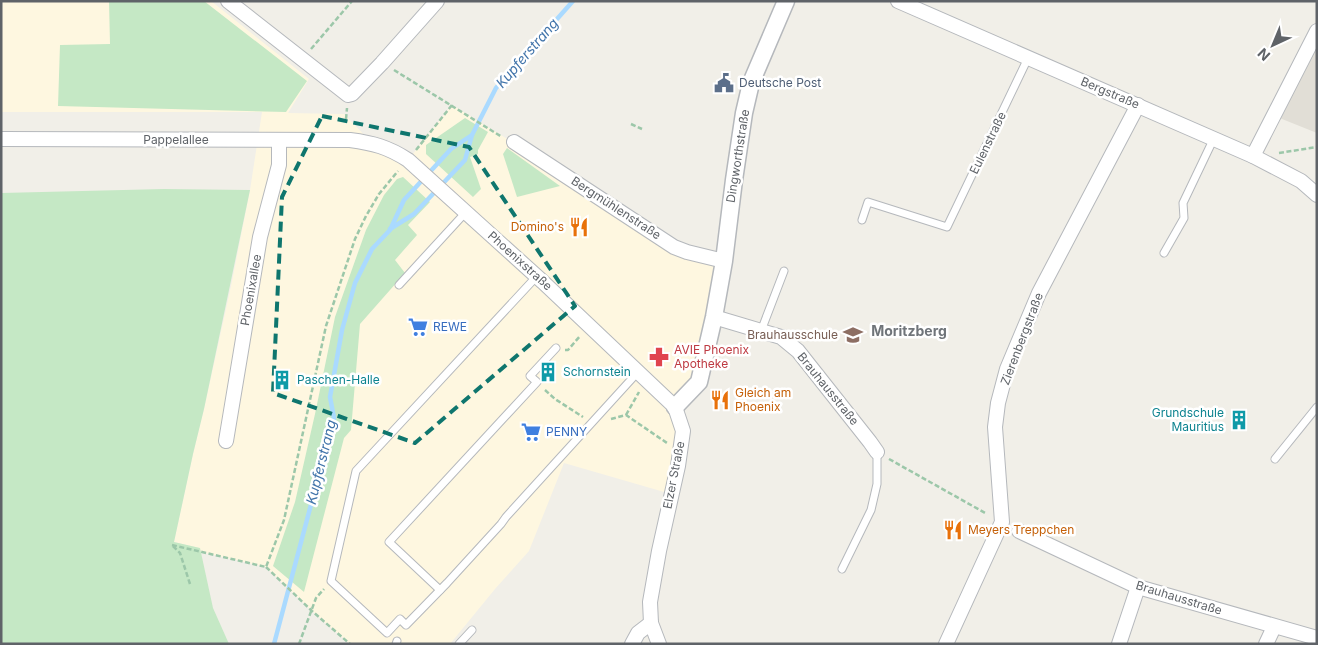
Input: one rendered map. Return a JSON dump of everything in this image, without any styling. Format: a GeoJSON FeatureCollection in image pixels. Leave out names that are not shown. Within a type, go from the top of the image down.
{"type":"FeatureCollection","features":[{"type":"Feature","properties":{"kind":"street"},"geometry":{"type":"LineString","coordinates":[[228,1],[348,96],[382,63],[437,1]]}},
{"type":"Feature","properties":{"kind":"street","name":"Dingworthstraße"},"geometry":{"type":"LineString","coordinates":[[714,316],[724,261],[744,113],[752,82],[786,1]]}},
{"type":"Feature","properties":{"kind":"street","name":"Bergstraße"},"geometry":{"type":"LineString","coordinates":[[898,1],[1253,156],[1301,181],[1317,196]]}},
{"type":"Feature","properties":{"kind":"street"},"geometry":{"type":"LineString","coordinates":[[1253,156],[1317,31]]}},
{"type":"Feature","properties":{"kind":"street","name":"Zierenbergstraße"},"geometry":{"type":"LineString","coordinates":[[946,644],[1002,522],[995,427],[998,403],[1007,369],[1039,293],[1138,105]]}},
{"type":"Feature","properties":{"kind":"street","name":"Pappelallee"},"geometry":{"type":"LineString","coordinates":[[1,139],[350,140]]}},
{"type":"Feature","properties":{"kind":"street","name":"Phoenixallee"},"geometry":{"type":"LineString","coordinates":[[226,441],[260,237],[279,165],[279,140]]}},
{"type":"Feature","properties":{"kind":"street","name":"Phoenixstraße"},"geometry":{"type":"LineString","coordinates":[[350,140],[372,143],[390,150],[418,168],[537,276],[675,407]]}},
{"type":"Feature","properties":{"kind":"street","name":"Bergmühlenstraße"},"geometry":{"type":"LineString","coordinates":[[509,140],[674,246],[687,252],[724,261]]}},
{"type":"Feature","properties":{"kind":"street"},"geometry":{"type":"LineString","coordinates":[[675,407],[699,382],[714,316]]}},
{"type":"Feature","properties":{"kind":"street","name":"Brauhausstraße"},"geometry":{"type":"LineString","coordinates":[[714,316],[781,337],[798,351],[877,452]]}},
{"type":"Feature","properties":{"kind":"street","name":"Elzer Straße"},"geometry":{"type":"LineString","coordinates":[[659,644],[651,622],[650,602],[678,466],[683,431],[675,407]]}},
{"type":"Feature","properties":{"kind":"street","name":"Brauhausstraße"},"geometry":{"type":"LineString","coordinates":[[1019,531],[1138,587],[1317,638]]}},
{"type":"Feature","properties":{"kind":"street"},"geometry":{"type":"LineString","coordinates":[[1118,644],[1138,587]]}},
{"type":"Feature","properties":{"kind":"street"},"geometry":{"type":"LineString","coordinates":[[632,644],[638,632],[651,622]]}},
{"type":"Feature","properties":{"kind":"street"},"geometry":{"type":"LineString","coordinates":[[1266,644],[1274,627]]}},
{"type":"Feature","properties":{"kind":"lane","name":"Eulenstraße"},"geometry":{"type":"LineString","coordinates":[[862,220],[868,202],[947,227],[1028,58]]}},
{"type":"Feature","properties":{"kind":"lane"},"geometry":{"type":"LineString","coordinates":[[1164,253],[1184,218],[1183,203],[1214,138]]}},
{"type":"Feature","properties":{"kind":"lane"},"geometry":{"type":"LineString","coordinates":[[399,285],[466,212]]}},
{"type":"Feature","properties":{"kind":"lane"},"geometry":{"type":"LineString","coordinates":[[761,331],[784,271]]}},
{"type":"Feature","properties":{"kind":"lane"},"geometry":{"type":"LineString","coordinates":[[537,276],[356,471],[331,581],[387,633],[400,619],[406,625],[638,372]]}},
{"type":"Feature","properties":{"kind":"lane"},"geometry":{"type":"LineString","coordinates":[[440,590],[389,542],[537,382],[530,376],[556,348]]}},
{"type":"Feature","properties":{"kind":"lane"},"geometry":{"type":"LineString","coordinates":[[1275,459],[1317,407]]}},
{"type":"Feature","properties":{"kind":"lane"},"geometry":{"type":"LineString","coordinates":[[842,569],[871,510],[877,484],[877,452]]}},
{"type":"Feature","properties":{"kind":"lane"},"geometry":{"type":"LineString","coordinates":[[459,644],[472,630]]}},
{"type":"Feature","properties":{"kind":"path"},"geometry":{"type":"LineString","coordinates":[[302,59],[352,1]]}},
{"type":"Feature","properties":{"kind":"path"},"geometry":{"type":"LineString","coordinates":[[382,63],[509,140]]}},
{"type":"Feature","properties":{"kind":"path"},"geometry":{"type":"LineString","coordinates":[[415,151],[452,105]]}},
{"type":"Feature","properties":{"kind":"path"},"geometry":{"type":"LineString","coordinates":[[632,124],[642,129]]}},
{"type":"Feature","properties":{"kind":"path"},"geometry":{"type":"LineString","coordinates":[[1253,156],[1317,148]]}},
{"type":"Feature","properties":{"kind":"path"},"geometry":{"type":"LineString","coordinates":[[266,567],[284,520],[326,326],[355,239],[378,194],[400,168]]}},
{"type":"Feature","properties":{"kind":"path"},"geometry":{"type":"LineString","coordinates":[[574,343],[578,339]]}},
{"type":"Feature","properties":{"kind":"path"},"geometry":{"type":"LineString","coordinates":[[537,382],[555,398],[593,424],[626,415],[640,388]]}},
{"type":"Feature","properties":{"kind":"path"},"geometry":{"type":"LineString","coordinates":[[626,415],[667,443]]}},
{"type":"Feature","properties":{"kind":"path"},"geometry":{"type":"LineString","coordinates":[[877,452],[1002,522]]}},
{"type":"Feature","properties":{"kind":"path"},"geometry":{"type":"LineString","coordinates":[[190,584],[180,553],[172,545],[266,567],[307,607],[350,644]]}},
{"type":"Feature","properties":{"kind":"path"},"geometry":{"type":"LineString","coordinates":[[299,644],[316,598],[331,581]]}},
{"type":"Feature","properties":{"kind":"highlighted area"},"geometry":{"type":"Polygon","coordinates":[[[322,116],[469,147],[575,306],[415,443],[273,393],[282,197],[322,116]]]}},
{"type":"Feature","properties":{"kind":"shaded area"},"geometry":{"type":"Polygon","coordinates":[[[1,1],[211,1],[309,79],[288,113],[344,114],[372,143],[408,160],[452,105],[514,142],[674,246],[724,261],[699,382],[682,401],[683,431],[671,494],[564,463],[529,551],[450,644],[350,644],[266,567],[201,552],[199,548],[174,542],[231,286],[250,190],[262,112],[1,112],[1,1]]]}},
{"type":"Feature","properties":{"kind":"shaded area"},"geometry":{"type":"Polygon","coordinates":[[[1317,37],[1317,133],[1277,117],[1317,37]]]}},
{"type":"Feature","properties":{"kind":"green space"},"geometry":{"type":"Polygon","coordinates":[[[109,1],[204,1],[307,81],[286,112],[58,106],[60,45],[110,44],[109,1]]]}},
{"type":"Feature","properties":{"kind":"green space"},"geometry":{"type":"Polygon","coordinates":[[[465,118],[488,132],[478,150],[478,154],[470,157],[481,189],[473,197],[426,154],[426,145],[465,118]]]}},
{"type":"Feature","properties":{"kind":"green space"},"geometry":{"type":"Polygon","coordinates":[[[507,148],[560,186],[517,197],[503,154],[507,148]]]}},
{"type":"Feature","properties":{"kind":"green space"},"geometry":{"type":"Polygon","coordinates":[[[403,177],[430,202],[408,225],[417,235],[395,260],[405,273],[360,324],[351,430],[344,438],[304,592],[273,566],[295,502],[335,317],[366,230],[384,195],[397,179],[403,177]]]}},
{"type":"Feature","properties":{"kind":"green space"},"geometry":{"type":"Polygon","coordinates":[[[164,189],[250,190],[174,542],[200,548],[213,608],[229,644],[1,644],[1,193],[164,189]]]}},
{"type":"Feature","properties":{"kind":"waterway","name":"Kupferstrang"},"geometry":{"type":"LineString","coordinates":[[274,644],[334,418],[330,397],[342,330],[355,283],[372,249],[390,230],[404,200],[451,149],[472,135],[496,88],[573,1]]}},
{"type":"Feature","properties":{"kind":"waterway","name":"Kupferstrang"},"geometry":{"type":"LineString","coordinates":[[390,229],[414,214],[465,160],[472,135]]}},
{"type":"Feature","properties":{"kind":"place","name":"Deutsche Post"},"geometry":{"type":"Point","coordinates":[724,83]}},
{"type":"Feature","properties":{"kind":"place","name":"Domino's"},"geometry":{"type":"Point","coordinates":[579,227]}},
{"type":"Feature","properties":{"kind":"place","name":"REWE"},"geometry":{"type":"Point","coordinates":[418,327]}},
{"type":"Feature","properties":{"kind":"place","name":"Brauhausschule"},"geometry":{"type":"Point","coordinates":[853,335]}},
{"type":"Feature","properties":{"kind":"place","name":"AVIE Phoenix Apotheke"},"geometry":{"type":"Point","coordinates":[659,357]}},
{"type":"Feature","properties":{"kind":"place","name":"Schornstein"},"geometry":{"type":"Point","coordinates":[548,372]}},
{"type":"Feature","properties":{"kind":"place","name":"Paschen-Halle"},"geometry":{"type":"Point","coordinates":[282,380]}},
{"type":"Feature","properties":{"kind":"place","name":"Gleich am Phoenix"},"geometry":{"type":"Point","coordinates":[720,400]}},
{"type":"Feature","properties":{"kind":"place","name":"Grundschule Mauritius"},"geometry":{"type":"Point","coordinates":[1239,420]}},
{"type":"Feature","properties":{"kind":"place","name":"PENNY"},"geometry":{"type":"Point","coordinates":[531,432]}},
{"type":"Feature","properties":{"kind":"place","name":"Meyers Treppchen"},"geometry":{"type":"Point","coordinates":[953,530]}},
{"type":"Feature","properties":{"kind":"district","name":"Moritzberg"},"geometry":{"type":"Point","coordinates":[909,331]}}]}
